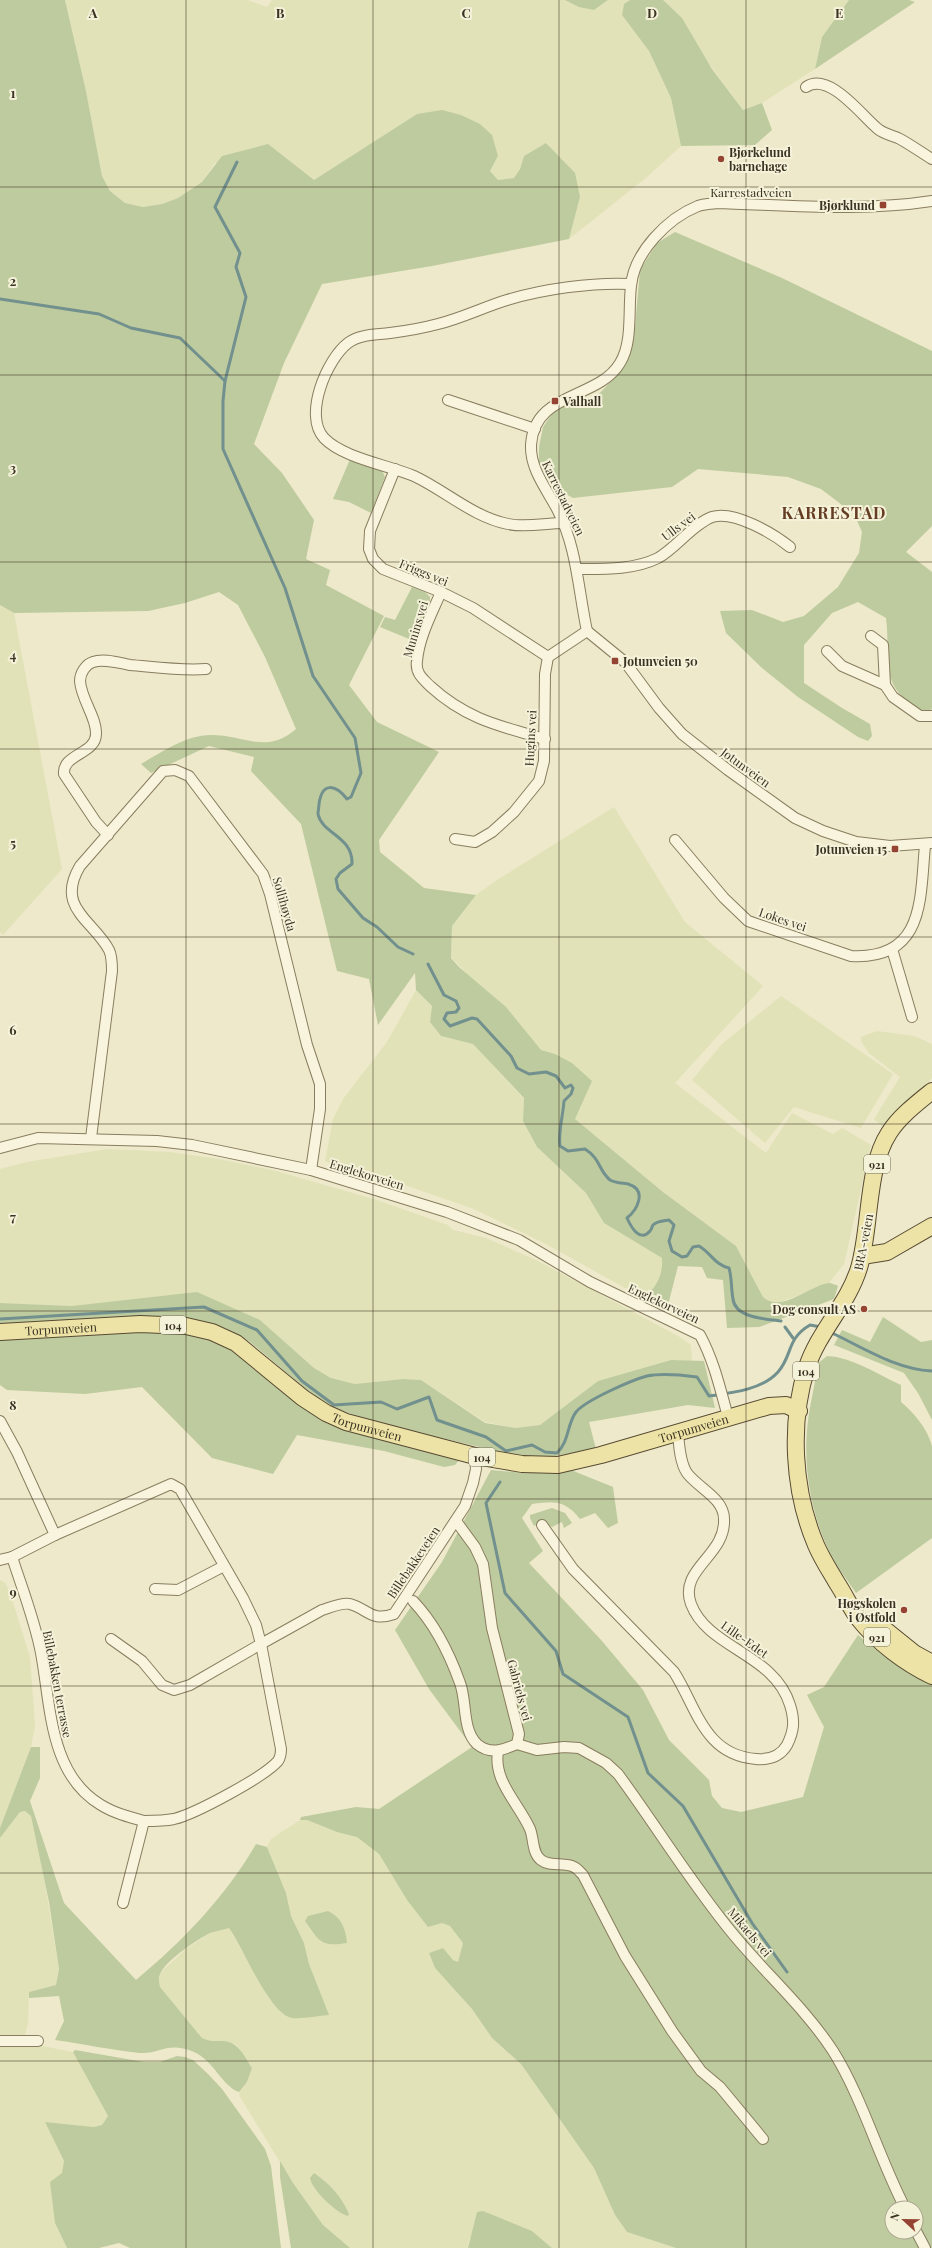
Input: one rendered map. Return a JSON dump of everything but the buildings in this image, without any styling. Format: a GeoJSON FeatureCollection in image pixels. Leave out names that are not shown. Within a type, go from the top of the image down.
{"type":"FeatureCollection","features":[{"type":"Feature","properties":{"kind":"main road","name":"BRA-veien"},"geometry":{"type":"LineString","coordinates":[[932,1091],[895,1125],[884,1142],[876,1166],[862,1256],[852,1286],[826,1330],[808,1366],[799,1411],[797,1462],[800,1492],[814,1540],[849,1605],[864,1624],[891,1650],[914,1667],[932,1676]]}},
{"type":"Feature","properties":{"kind":"main road"},"geometry":{"type":"LineString","coordinates":[[862,1256],[887,1252],[932,1226]]}},
{"type":"Feature","properties":{"kind":"main road","name":"Torpumveien"},"geometry":{"type":"LineString","coordinates":[[0,1332],[140,1324],[186,1326],[212,1332],[236,1343],[303,1398],[326,1413],[366,1428],[475,1456],[522,1464],[558,1464],[678,1433],[727,1411],[752,1412],[769,1406],[786,1405],[799,1411]]}},
{"type":"Feature","properties":{"kind":"main road","name":"BRA-veien"},"geometry":{"type":"LineString","coordinates":[[838,1584],[888,1633],[914,1653],[932,1663]]}},
{"type":"Feature","properties":{"kind":"street"},"geometry":{"type":"LineString","coordinates":[[806,87],[811,84],[822,83],[863,112],[879,130],[902,140],[932,159]]}},
{"type":"Feature","properties":{"kind":"street","name":"Karrestadveien"},"geometry":{"type":"LineString","coordinates":[[587,631],[580,599],[577,569],[571,541],[564,523],[537,474],[532,460],[531,444],[536,429],[547,409],[562,400],[601,382],[616,370],[622,361],[628,338],[631,284],[641,258],[657,234],[675,218],[699,205],[716,203],[858,207],[901,206],[932,201]]}},
{"type":"Feature","properties":{"kind":"street"},"geometry":{"type":"LineString","coordinates":[[564,523],[524,526],[494,520],[479,514],[426,482],[334,446],[323,437],[317,423],[315,410],[323,382],[339,353],[349,343],[362,337],[438,324],[507,300],[537,292],[631,284]]}},
{"type":"Feature","properties":{"kind":"street"},"geometry":{"type":"LineString","coordinates":[[448,400],[536,429]]}},
{"type":"Feature","properties":{"kind":"street","name":"Friggs vei"},"geometry":{"type":"LineString","coordinates":[[395,469],[370,531],[369,549],[373,559],[382,569],[441,592],[473,608],[548,657]]}},
{"type":"Feature","properties":{"kind":"street","name":"Ulls vei"},"geometry":{"type":"LineString","coordinates":[[577,569],[637,566],[659,558],[712,517],[729,517],[751,524],[771,532],[790,547]]}},
{"type":"Feature","properties":{"kind":"street","name":"Munins vei"},"geometry":{"type":"LineString","coordinates":[[441,592],[429,620],[416,661],[418,674],[438,693],[463,712],[487,722],[545,739]]}},
{"type":"Feature","properties":{"kind":"street"},"geometry":{"type":"LineString","coordinates":[[548,657],[587,631]]}},
{"type":"Feature","properties":{"kind":"street","name":"Jotunveien"},"geometry":{"type":"LineString","coordinates":[[587,631],[625,662],[659,708],[682,734],[730,772],[795,818],[823,831],[856,842],[890,846],[929,844]]}},
{"type":"Feature","properties":{"kind":"street"},"geometry":{"type":"LineString","coordinates":[[871,636],[883,645],[885,685],[893,697],[920,716],[932,716]]}},
{"type":"Feature","properties":{"kind":"street"},"geometry":{"type":"LineString","coordinates":[[827,651],[842,666],[885,685]]}},
{"type":"Feature","properties":{"kind":"street","name":"Hugins vei"},"geometry":{"type":"LineString","coordinates":[[455,839],[475,842],[492,832],[526,798],[539,781],[544,761],[545,674],[548,657]]}},
{"type":"Feature","properties":{"kind":"street"},"geometry":{"type":"LineString","coordinates":[[108,835],[96,822],[64,774],[66,764],[90,746],[96,737],[96,729],[82,688],[81,678],[85,668],[92,662],[102,661],[162,668],[206,669]]}},
{"type":"Feature","properties":{"kind":"street","name":"Sollihøyda"},"geometry":{"type":"LineString","coordinates":[[91,1138],[112,972],[110,952],[79,913],[74,900],[73,878],[80,866],[163,771],[175,770],[189,776],[263,874],[276,914],[307,1045],[320,1084],[320,1109],[311,1170]]}},
{"type":"Feature","properties":{"kind":"street","name":"Lokes vei"},"geometry":{"type":"LineString","coordinates":[[675,840],[724,898],[748,920],[851,956],[879,954],[892,949],[904,939],[914,927],[929,844]]}},
{"type":"Feature","properties":{"kind":"street"},"geometry":{"type":"LineString","coordinates":[[892,949],[912,1017]]}},
{"type":"Feature","properties":{"kind":"street","name":"Englekorveien"},"geometry":{"type":"LineString","coordinates":[[0,1148],[38,1138],[91,1138],[157,1141],[192,1145],[311,1170],[447,1212],[519,1240],[590,1282],[700,1335],[709,1352],[727,1411]]}},
{"type":"Feature","properties":{"kind":"street"},"geometry":{"type":"LineString","coordinates":[[0,1421],[55,1535]]}},
{"type":"Feature","properties":{"kind":"street","name":"Lille-Edet"},"geometry":{"type":"LineString","coordinates":[[542,1525],[573,1569],[674,1672],[682,1684],[700,1724],[713,1739],[737,1755],[755,1759],[776,1757],[784,1749],[793,1733],[793,1715],[787,1697],[776,1680],[759,1663],[711,1631],[698,1618],[691,1603],[688,1590],[692,1577],[719,1545],[722,1537],[724,1518],[720,1505],[687,1473],[680,1451],[678,1433]]}},
{"type":"Feature","properties":{"kind":"street","name":"Billebakkeveien"},"geometry":{"type":"LineString","coordinates":[[261,1644],[322,1610],[331,1607],[349,1604],[369,1615],[383,1618],[394,1614],[465,1506],[476,1469],[475,1456]]}},
{"type":"Feature","properties":{"kind":"street","name":"Billebakken terrasse"},"geometry":{"type":"LineString","coordinates":[[171,1484],[180,1490],[243,1598],[256,1625],[281,1749],[279,1759],[272,1766],[226,1795],[192,1813],[174,1819],[144,1821],[118,1814],[100,1805],[72,1779],[62,1762],[56,1744],[41,1650],[12,1557],[55,1535],[171,1484]]}},
{"type":"Feature","properties":{"kind":"street","name":"Gabriels vei"},"geometry":{"type":"LineString","coordinates":[[456,1521],[474,1547],[483,1564],[492,1628],[518,1734],[517,1744]]}},
{"type":"Feature","properties":{"kind":"street"},"geometry":{"type":"LineString","coordinates":[[0,1560],[12,1557]]}},
{"type":"Feature","properties":{"kind":"street"},"geometry":{"type":"LineString","coordinates":[[155,1588],[178,1590],[224,1566]]}},
{"type":"Feature","properties":{"kind":"street"},"geometry":{"type":"LineString","coordinates":[[413,1601],[425,1614],[456,1672],[464,1695],[467,1724],[472,1738],[483,1748],[498,1752],[517,1744]]}},
{"type":"Feature","properties":{"kind":"street"},"geometry":{"type":"LineString","coordinates":[[111,1640],[142,1661],[162,1685],[174,1690],[190,1685],[261,1644]]}},
{"type":"Feature","properties":{"kind":"street","name":"Mikaels vei"},"geometry":{"type":"LineString","coordinates":[[517,1744],[537,1750],[564,1747],[579,1748],[606,1763],[618,1774],[697,1888],[748,1951],[808,2018],[830,2047],[849,2080],[901,2200]]}},
{"type":"Feature","properties":{"kind":"street"},"geometry":{"type":"LineString","coordinates":[[498,1752],[497,1768],[506,1789],[528,1824],[536,1852],[540,1860],[546,1863],[574,1867],[583,1875],[626,1956],[672,2030],[701,2071],[720,2087],[763,2139]]}},
{"type":"Feature","properties":{"kind":"street"},"geometry":{"type":"LineString","coordinates":[[123,1903],[144,1821]]}},
{"type":"Feature","properties":{"kind":"street"},"geometry":{"type":"LineString","coordinates":[[0,2041],[38,2041]]}},
{"type":"Feature","properties":{"kind":"green space"},"geometry":{"type":"Polygon","coordinates":[[[0,0],[65,0],[86,91],[102,176],[110,191],[125,203],[143,207],[162,204],[178,198],[202,182],[222,156],[268,144],[314,180],[417,114],[442,110],[461,115],[480,124],[492,135],[498,156],[490,171],[498,180],[514,178],[520,169],[524,156],[546,143],[575,173],[580,197],[569,239],[432,266],[322,284],[284,363],[254,444],[282,473],[314,520],[306,559],[330,570],[326,585],[384,616],[349,685],[377,722],[439,752],[379,840],[380,852],[424,888],[476,895],[452,926],[451,958],[459,967],[506,1007],[541,1050],[555,1054],[572,1063],[592,1081],[575,1119],[663,1192],[736,1246],[763,1297],[770,1301],[787,1301],[813,1288],[829,1283],[838,1286],[834,1299],[759,1327],[727,1328],[723,1280],[707,1278],[702,1267],[678,1266],[667,1309],[662,1310],[648,1303],[648,1295],[655,1286],[661,1274],[662,1258],[604,1223],[586,1193],[537,1147],[523,1121],[524,1098],[473,1044],[441,1036],[430,1022],[432,1006],[416,990],[415,973],[378,1025],[369,979],[337,971],[301,824],[251,771],[254,757],[209,746],[151,773],[141,764],[174,745],[192,738],[211,735],[255,742],[265,742],[275,741],[285,737],[296,729],[265,657],[238,605],[219,592],[185,603],[148,611],[14,613],[0,605],[0,0]]]}},
{"type":"Feature","properties":{"kind":"green space"},"geometry":{"type":"Polygon","coordinates":[[[65,0],[248,0],[267,7],[272,0],[565,0],[594,10],[608,0],[630,0],[624,4],[622,15],[649,51],[671,98],[681,146],[647,177],[569,239],[580,197],[547,143],[524,156],[520,169],[514,178],[498,180],[490,171],[498,156],[417,114],[314,180],[215,163],[202,182],[178,198],[162,204],[143,207],[125,203],[110,191],[102,176],[86,91],[65,0]]]}},
{"type":"Feature","properties":{"kind":"green space"},"geometry":{"type":"Polygon","coordinates":[[[565,0],[608,0],[594,10],[579,7],[565,0]]]}},
{"type":"Feature","properties":{"kind":"green space"},"geometry":{"type":"Polygon","coordinates":[[[630,0],[663,0],[682,18],[712,69],[743,110],[762,103],[772,130],[755,145],[681,146],[671,98],[649,51],[622,15],[624,4],[630,0]]]}},
{"type":"Feature","properties":{"kind":"green space"},"geometry":{"type":"Polygon","coordinates":[[[663,0],[849,0],[822,37],[815,69],[762,103],[743,110],[663,0]]]}},
{"type":"Feature","properties":{"kind":"green space"},"geometry":{"type":"Polygon","coordinates":[[[849,0],[909,0],[915,2],[815,69],[822,37],[849,0]]]}},
{"type":"Feature","properties":{"kind":"green space"},"geometry":{"type":"Polygon","coordinates":[[[675,232],[782,278],[932,351],[932,526],[906,552],[932,572],[932,709],[921,710],[917,708],[903,698],[896,688],[888,668],[886,618],[858,602],[832,613],[804,645],[804,683],[870,724],[872,736],[868,741],[858,737],[798,697],[762,668],[726,633],[720,611],[752,610],[783,622],[804,616],[838,587],[859,553],[862,532],[854,514],[821,489],[788,477],[698,469],[672,487],[573,498],[546,483],[539,464],[539,447],[543,427],[554,411],[569,404],[596,397],[620,372],[635,327],[640,270],[657,243],[675,232]]]}},
{"type":"Feature","properties":{"kind":"green space"},"geometry":{"type":"Polygon","coordinates":[[[351,457],[376,466],[383,472],[385,477],[371,513],[349,502],[333,499],[351,457]]]}},
{"type":"Feature","properties":{"kind":"green space"},"geometry":{"type":"Polygon","coordinates":[[[412,587],[425,592],[430,597],[430,605],[418,640],[414,641],[380,627],[385,617],[395,620],[412,587]]]}},
{"type":"Feature","properties":{"kind":"green space"},"geometry":{"type":"Polygon","coordinates":[[[0,605],[14,613],[62,869],[3,935],[0,932],[0,605]]]}},
{"type":"Feature","properties":{"kind":"green space"},"geometry":{"type":"Polygon","coordinates":[[[614,807],[685,922],[763,986],[675,1083],[766,1153],[792,1113],[833,1134],[842,1128],[871,1145],[844,1264],[829,1283],[777,1303],[768,1301],[763,1297],[736,1246],[663,1192],[575,1119],[555,1054],[541,1050],[451,957],[452,926],[476,895],[497,880],[614,807]]]}},
{"type":"Feature","properties":{"kind":"green space"},"geometry":{"type":"Polygon","coordinates":[[[416,990],[432,1006],[430,1022],[441,1036],[473,1044],[524,1099],[523,1121],[537,1147],[586,1193],[604,1223],[662,1258],[663,1271],[657,1284],[648,1295],[639,1294],[625,1288],[546,1244],[474,1209],[393,1181],[342,1169],[325,1161],[333,1119],[343,1099],[387,1042],[416,990]]]}},
{"type":"Feature","properties":{"kind":"green space"},"geometry":{"type":"Polygon","coordinates":[[[781,996],[893,1074],[861,1128],[794,1107],[765,1143],[692,1080],[722,1044],[781,996]]]}},
{"type":"Feature","properties":{"kind":"green space"},"geometry":{"type":"Polygon","coordinates":[[[877,1031],[914,1036],[932,1044],[932,1078],[883,1127],[874,1119],[900,1077],[869,1053],[861,1041],[861,1037],[877,1031]]]}},
{"type":"Feature","properties":{"kind":"green space"},"geometry":{"type":"Polygon","coordinates":[[[107,1149],[170,1152],[218,1159],[272,1170],[374,1199],[448,1225],[453,1230],[486,1238],[538,1261],[678,1336],[691,1345],[692,1361],[671,1360],[598,1381],[540,1425],[516,1428],[485,1422],[421,1380],[403,1379],[355,1384],[331,1378],[314,1368],[260,1320],[72,1306],[0,1303],[0,1169],[27,1162],[107,1149]]]}},
{"type":"Feature","properties":{"kind":"green space"},"geometry":{"type":"Polygon","coordinates":[[[197,1292],[260,1320],[314,1368],[331,1378],[355,1384],[403,1379],[421,1380],[485,1423],[516,1428],[540,1425],[598,1381],[671,1360],[704,1361],[715,1408],[688,1405],[589,1422],[596,1449],[555,1456],[522,1457],[374,1422],[332,1407],[312,1394],[250,1342],[225,1328],[195,1320],[178,1317],[124,1318],[0,1325],[0,1303],[72,1306],[197,1292]]]}},
{"type":"Feature","properties":{"kind":"green space"},"geometry":{"type":"Polygon","coordinates":[[[883,1317],[921,1342],[932,1340],[932,1420],[918,1393],[904,1373],[834,1345],[842,1330],[870,1342],[883,1317]]]}},
{"type":"Feature","properties":{"kind":"green space"},"geometry":{"type":"Polygon","coordinates":[[[162,1330],[207,1337],[224,1344],[251,1360],[301,1405],[460,1459],[455,1465],[444,1467],[384,1451],[297,1435],[273,1474],[212,1458],[142,1387],[85,1394],[7,1390],[0,1385],[0,1339],[162,1330]]]}},
{"type":"Feature","properties":{"kind":"green space"},"geometry":{"type":"Polygon","coordinates":[[[827,1356],[856,1363],[901,1385],[901,1402],[920,1421],[930,1439],[932,1446],[932,1538],[856,1593],[835,1563],[820,1530],[808,1476],[806,1439],[809,1414],[817,1364],[827,1356]]]}},
{"type":"Feature","properties":{"kind":"green space"},"geometry":{"type":"Polygon","coordinates":[[[491,1470],[526,1473],[571,1470],[613,1487],[618,1523],[608,1528],[595,1513],[580,1519],[569,1508],[559,1503],[547,1502],[532,1504],[522,1518],[543,1551],[529,1563],[602,1641],[643,1690],[669,1740],[709,1780],[712,1796],[722,1808],[741,1812],[803,1797],[824,1727],[807,1695],[824,1687],[858,1635],[885,1657],[932,1684],[932,2248],[676,2248],[627,2232],[615,2215],[594,2168],[521,2064],[492,2038],[472,2009],[435,1968],[429,1953],[443,1948],[453,1960],[458,1962],[463,1943],[450,1926],[442,1923],[428,1927],[407,1900],[379,1854],[357,1837],[337,1832],[307,1820],[300,1820],[301,1817],[356,1807],[379,1809],[472,1747],[429,1689],[395,1630],[442,1562],[491,1470]]]}},
{"type":"Feature","properties":{"kind":"green space"},"geometry":{"type":"Polygon","coordinates":[[[552,1508],[565,1513],[572,1523],[564,1528],[562,1522],[552,1527],[547,1525],[544,1521],[534,1526],[530,1515],[552,1508]]]}},
{"type":"Feature","properties":{"kind":"green space"},"geometry":{"type":"Polygon","coordinates":[[[0,1580],[5,1583],[10,1593],[30,1657],[35,1726],[31,1747],[0,1828],[0,1580]]]}},
{"type":"Feature","properties":{"kind":"green space"},"geometry":{"type":"Polygon","coordinates":[[[31,1747],[40,1747],[40,1778],[30,1801],[64,1903],[136,1980],[187,1934],[217,1900],[231,1882],[256,1844],[267,1847],[286,1893],[291,1916],[304,1943],[309,1964],[329,2015],[292,2018],[283,2014],[274,2005],[257,1979],[229,1928],[210,1933],[191,1945],[164,1967],[159,1978],[160,1987],[202,2038],[210,2041],[229,2042],[244,2054],[252,2068],[247,2082],[239,2092],[233,2089],[201,2056],[185,2049],[170,2048],[154,2052],[140,2053],[55,2040],[64,2021],[59,1996],[29,1998],[29,1992],[56,1985],[59,1969],[49,1902],[31,1816],[25,1811],[20,1812],[0,1838],[0,1828],[31,1747]]]}},
{"type":"Feature","properties":{"kind":"green space"},"geometry":{"type":"Polygon","coordinates":[[[25,1811],[31,1816],[42,1866],[59,1969],[56,1985],[29,1992],[28,2024],[24,2038],[37,2045],[73,2052],[108,2116],[102,2125],[94,2127],[45,2122],[64,2161],[55,2223],[67,2248],[0,2248],[0,1838],[20,1812],[25,1811]]]}},
{"type":"Feature","properties":{"kind":"green space"},"geometry":{"type":"Polygon","coordinates":[[[300,1820],[307,1820],[337,1832],[357,1836],[379,1854],[407,1900],[450,1926],[463,1943],[458,1962],[453,1960],[443,1948],[429,1953],[435,1968],[472,2009],[492,2038],[521,2064],[594,2168],[615,2215],[627,2232],[676,2248],[552,2248],[532,2231],[469,2239],[468,2248],[350,2248],[323,2225],[293,2183],[240,2097],[239,2092],[247,2082],[252,2068],[237,2045],[225,2041],[210,2042],[202,2038],[160,1987],[159,1980],[161,1972],[185,1950],[210,1933],[229,1928],[268,1997],[281,2012],[328,2015],[309,1964],[304,1943],[291,1916],[286,1893],[267,1847],[271,1839],[300,1820]]]}},
{"type":"Feature","properties":{"kind":"green space"},"geometry":{"type":"Polygon","coordinates":[[[328,1911],[333,1914],[342,1924],[347,1943],[332,1944],[322,1941],[314,1934],[305,1921],[308,1916],[328,1911]]]}},
{"type":"Feature","properties":{"kind":"green space"},"geometry":{"type":"Polygon","coordinates":[[[75,2050],[144,2062],[160,2062],[177,2056],[185,2057],[193,2060],[208,2074],[222,2089],[265,2149],[271,2166],[281,2248],[130,2248],[119,2243],[99,2248],[67,2248],[55,2223],[50,2182],[62,2173],[64,2161],[45,2122],[94,2127],[102,2125],[108,2116],[73,2052],[75,2050]]]}},
{"type":"Feature","properties":{"kind":"green space"},"geometry":{"type":"Polygon","coordinates":[[[280,2161],[293,2183],[323,2225],[350,2248],[291,2248],[280,2177],[280,2161]]]}},
{"type":"Feature","properties":{"kind":"green space"},"geometry":{"type":"Polygon","coordinates":[[[314,2173],[330,2186],[339,2196],[349,2214],[348,2216],[331,2206],[315,2189],[310,2178],[314,2173]]]}},
{"type":"Feature","properties":{"kind":"green space"},"geometry":{"type":"Polygon","coordinates":[[[483,2211],[532,2231],[552,2248],[468,2248],[477,2212],[483,2211]]]}},
{"type":"Feature","properties":{"kind":"waterway"},"geometry":{"type":"LineString","coordinates":[[237,162],[215,207],[240,253],[236,267],[246,297],[225,381],[223,401],[223,449],[285,588],[313,676],[355,738],[361,773],[351,797],[347,799],[338,790],[330,788],[323,792],[319,804],[318,814],[321,821],[343,841],[348,847],[351,855],[352,864],[340,873],[336,879],[338,889],[363,918],[377,927],[398,947],[413,954]]}},
{"type":"Feature","properties":{"kind":"waterway"},"geometry":{"type":"LineString","coordinates":[[0,299],[99,314],[131,328],[180,338],[225,381]]}},
{"type":"Feature","properties":{"kind":"waterway"},"geometry":{"type":"LineString","coordinates":[[428,964],[444,995],[456,1001],[459,1008],[456,1012],[447,1013],[444,1019],[450,1026],[472,1018],[477,1019],[511,1056],[517,1068],[529,1074],[546,1072],[556,1076],[565,1088],[571,1085],[573,1088],[571,1094],[564,1101],[560,1130],[560,1146],[568,1151],[585,1149],[594,1157],[610,1180],[628,1184],[638,1191],[639,1200],[637,1205],[627,1218],[633,1229],[639,1235],[643,1235],[651,1230],[653,1225],[661,1221],[669,1220],[674,1225],[669,1241],[672,1251],[682,1257],[687,1256],[693,1247],[699,1246],[717,1262],[729,1268],[733,1299],[739,1310],[752,1316],[781,1321]]}},
{"type":"Feature","properties":{"kind":"waterway"},"geometry":{"type":"LineString","coordinates":[[0,1319],[204,1307],[257,1330],[302,1381],[334,1405],[381,1402],[397,1409],[429,1397],[437,1420],[486,1437],[506,1451],[532,1445],[545,1452],[557,1453],[564,1444],[576,1412],[589,1402],[610,1391],[647,1376],[665,1374],[697,1377],[709,1396],[746,1390],[764,1383],[778,1372],[783,1366],[793,1342],[802,1330],[810,1325],[821,1327]]}},
{"type":"Feature","properties":{"kind":"waterway"},"geometry":{"type":"LineString","coordinates":[[785,1327],[793,1338]]}},
{"type":"Feature","properties":{"kind":"waterway"},"geometry":{"type":"LineString","coordinates":[[830,1332],[892,1362],[932,1371]]}},
{"type":"Feature","properties":{"kind":"waterway"},"geometry":{"type":"LineString","coordinates":[[500,1482],[486,1503],[505,1593],[556,1651],[563,1674],[628,1717],[648,1773],[683,1806],[752,1923],[787,1972]]}},
{"type":"Feature","properties":{"kind":"place","name":"Bjørkelund barnehage"},"geometry":{"type":"Point","coordinates":[721,159]}},
{"type":"Feature","properties":{"kind":"place","name":"Bjørklund"},"geometry":{"type":"Point","coordinates":[883,205]}},
{"type":"Feature","properties":{"kind":"place","name":"Valhall"},"geometry":{"type":"Point","coordinates":[555,401]}},
{"type":"Feature","properties":{"kind":"place","name":"Jotunveien 50"},"geometry":{"type":"Point","coordinates":[615,661]}},
{"type":"Feature","properties":{"kind":"place","name":"Jotunveien 15"},"geometry":{"type":"Point","coordinates":[895,849]}},
{"type":"Feature","properties":{"kind":"place","name":"Dog consult AS"},"geometry":{"type":"Point","coordinates":[864,1309]}},
{"type":"Feature","properties":{"kind":"place","name":"Høgskolen i Østfold"},"geometry":{"type":"Point","coordinates":[904,1610]}},
{"type":"Feature","properties":{"kind":"district","name":"KARRESTAD"},"geometry":{"type":"Point","coordinates":[834,512]}}]}
